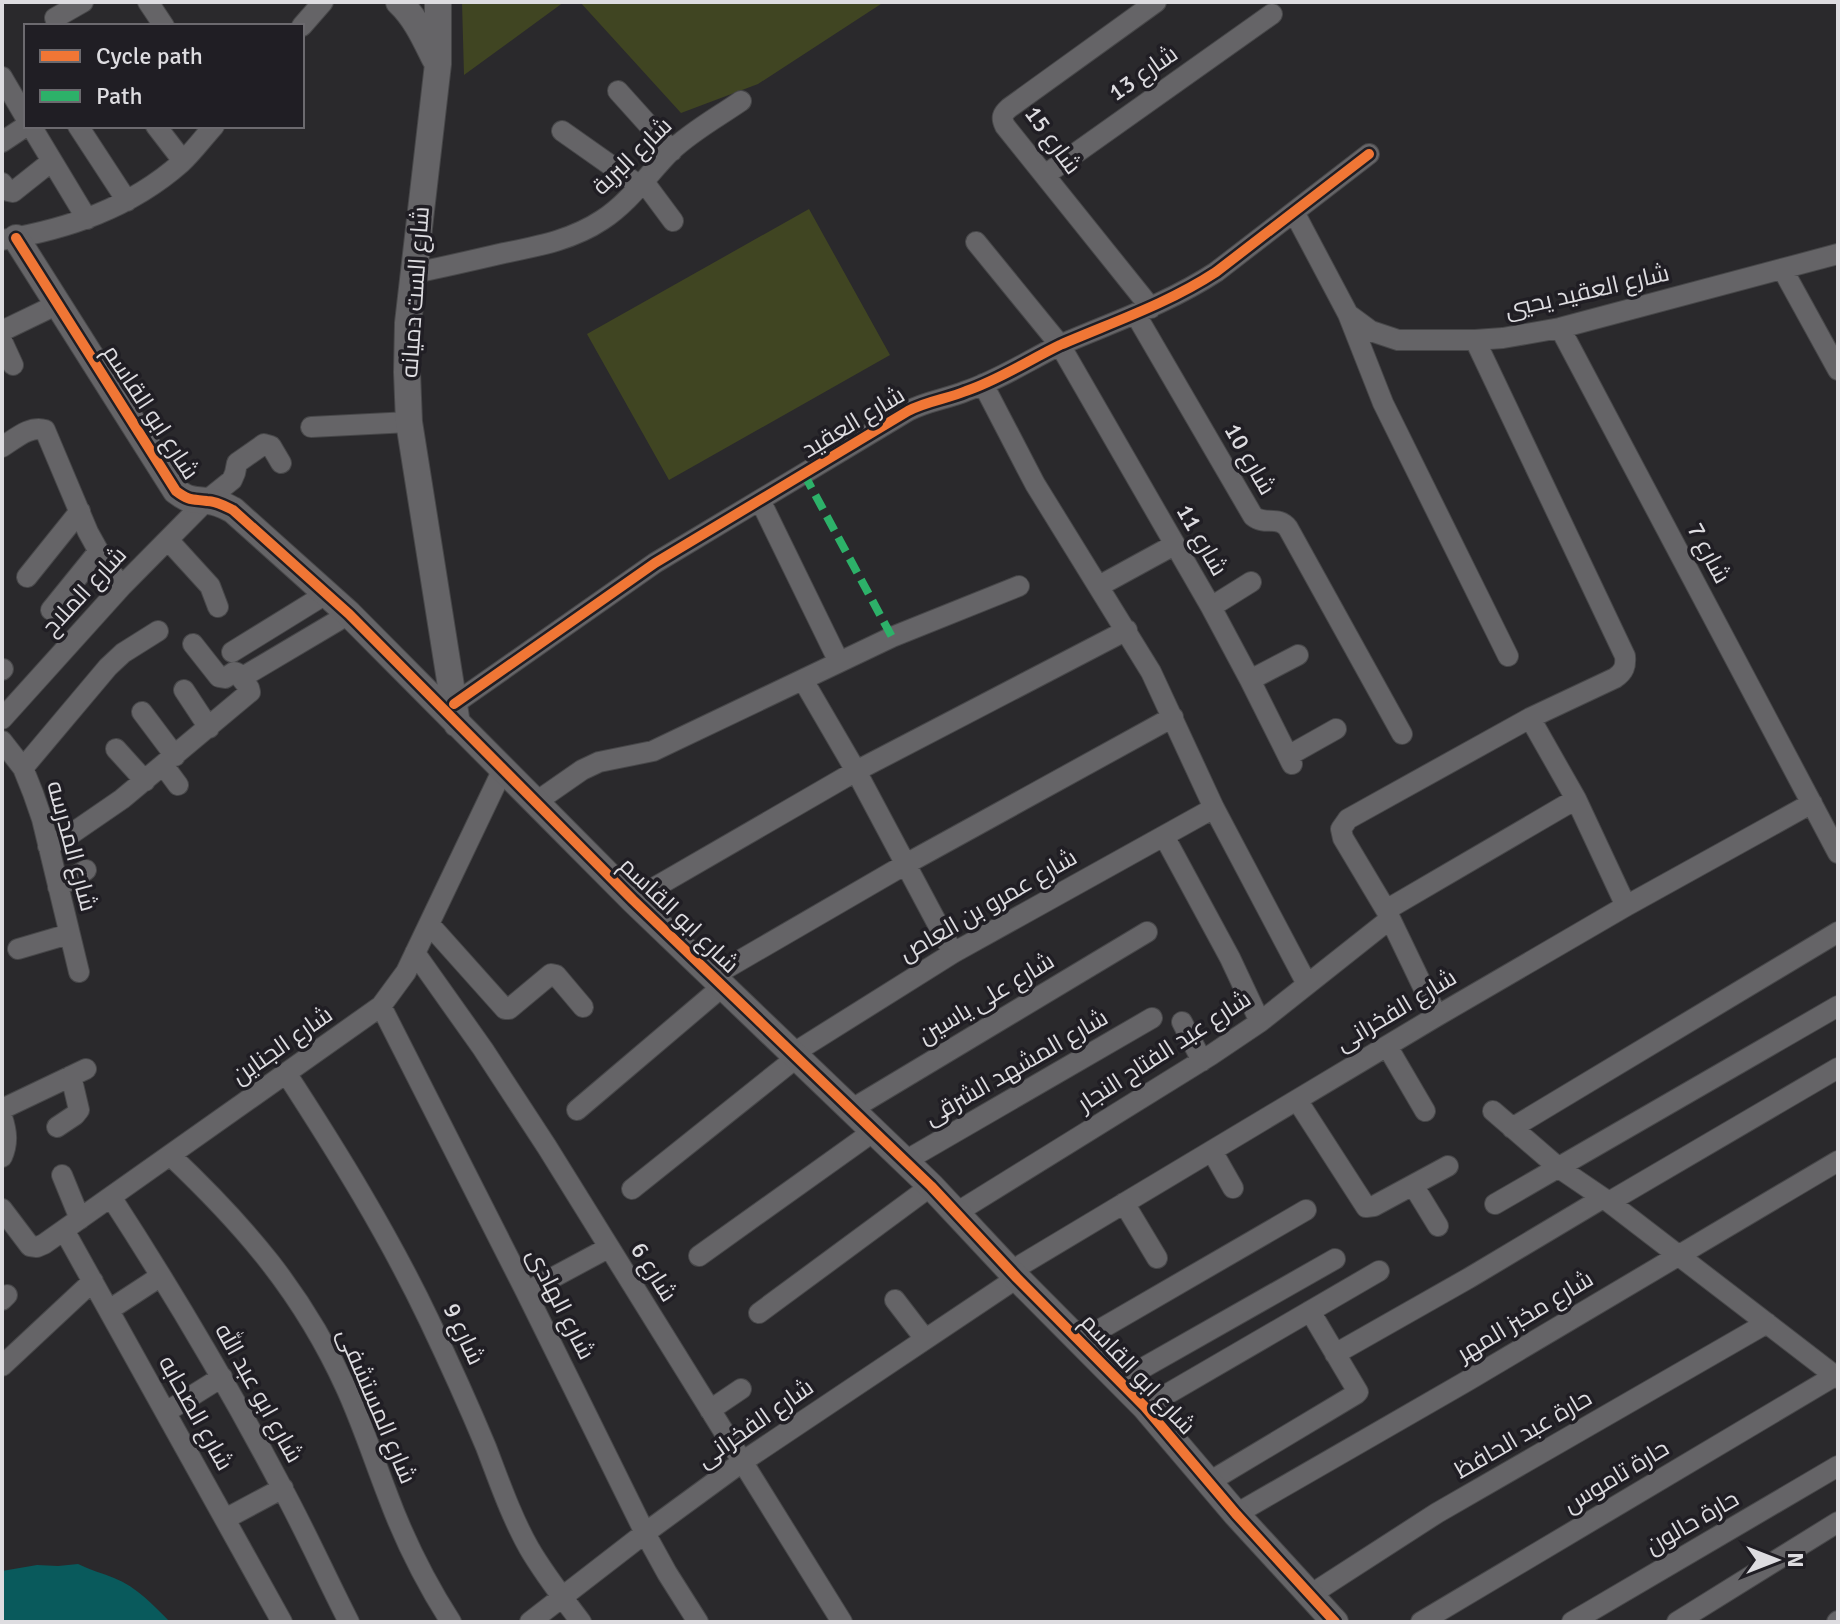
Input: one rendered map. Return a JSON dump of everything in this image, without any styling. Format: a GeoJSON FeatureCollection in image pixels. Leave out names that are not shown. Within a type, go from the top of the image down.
{"type":"FeatureCollection","features":[{"type":"Feature","properties":{"kind":"street"},"geometry":{"type":"LineString","coordinates":[[55,18],[83,2]]}},
{"type":"Feature","properties":{"kind":"street"},"geometry":{"type":"LineString","coordinates":[[148,2],[163,24]]}},
{"type":"Feature","properties":{"kind":"street"},"geometry":{"type":"LineString","coordinates":[[304,24],[323,2]]}},
{"type":"Feature","properties":{"kind":"street"},"geometry":{"type":"LineString","coordinates":[[399,2],[418,25],[438,64]]}},
{"type":"Feature","properties":{"kind":"street","name":"شارع الست دميانه"},"geometry":{"type":"LineString","coordinates":[[438,2],[438,64],[408,323],[407,372],[409,422],[455,714]]}},
{"type":"Feature","properties":{"kind":"street","name":"شارع 15"},"geometry":{"type":"LineString","coordinates":[[1144,311],[1002,120],[1003,113],[1156,2]]}},
{"type":"Feature","properties":{"kind":"street","name":"شارع 13"},"geometry":{"type":"LineString","coordinates":[[1045,175],[1272,14]]}},
{"type":"Feature","properties":{"kind":"street"},"geometry":{"type":"LineString","coordinates":[[2,77],[24,115]]}},
{"type":"Feature","properties":{"kind":"street"},"geometry":{"type":"LineString","coordinates":[[618,91],[672,151]]}},
{"type":"Feature","properties":{"kind":"street","name":"شارع البربة"},"geometry":{"type":"LineString","coordinates":[[414,273],[560,240],[602,221],[672,151],[741,101]]}},
{"type":"Feature","properties":{"kind":"street"},"geometry":{"type":"LineString","coordinates":[[2,142],[25,128]]}},
{"type":"Feature","properties":{"kind":"street"},"geometry":{"type":"LineString","coordinates":[[29,128],[87,219]]}},
{"type":"Feature","properties":{"kind":"street"},"geometry":{"type":"LineString","coordinates":[[79,128],[127,201]]}},
{"type":"Feature","properties":{"kind":"street"},"geometry":{"type":"LineString","coordinates":[[158,128],[183,161]]}},
{"type":"Feature","properties":{"kind":"street"},"geometry":{"type":"LineString","coordinates":[[9,239],[87,219],[127,201],[183,161],[212,128]]}},
{"type":"Feature","properties":{"kind":"street"},"geometry":{"type":"LineString","coordinates":[[562,131],[642,184],[673,221]]}},
{"type":"Feature","properties":{"kind":"street","name":"شارع العقيد"},"geometry":{"type":"LineString","coordinates":[[455,714],[655,563],[908,411],[932,400],[965,392],[1060,345],[1179,295],[1216,272],[1369,154]]}},
{"type":"Feature","properties":{"kind":"street"},"geometry":{"type":"LineString","coordinates":[[2,183],[13,192],[52,161]]}},
{"type":"Feature","properties":{"kind":"street"},"geometry":{"type":"LineString","coordinates":[[1294,212],[1348,314],[1383,403],[1508,656]]}},
{"type":"Feature","properties":{"kind":"street","name":"شارع ابو القاسم"},"geometry":{"type":"LineString","coordinates":[[9,239],[58,304],[176,491],[185,498],[216,502],[233,510],[455,714],[503,769],[633,900],[931,1186],[1120,1381],[1335,1622]]}},
{"type":"Feature","properties":{"kind":"street","name":"شارع 11"},"geometry":{"type":"LineString","coordinates":[[976,242],[1060,345],[1211,607],[1290,760],[1336,729]]}},
{"type":"Feature","properties":{"kind":"street","name":"شارع العقيد يحيي"},"geometry":{"type":"LineString","coordinates":[[1348,314],[1371,331],[1398,340],[1503,338],[1560,328],[1838,254]]}},
{"type":"Feature","properties":{"kind":"street"},"geometry":{"type":"LineString","coordinates":[[1783,270],[1838,370]]}},
{"type":"Feature","properties":{"kind":"street"},"geometry":{"type":"LineString","coordinates":[[2,331],[58,304]]}},
{"type":"Feature","properties":{"kind":"street","name":"شارع 10"},"geometry":{"type":"LineString","coordinates":[[1144,311],[1253,516],[1265,522],[1278,520],[1288,528],[1402,734]]}},
{"type":"Feature","properties":{"kind":"street","name":"شارع 7"},"geometry":{"type":"LineString","coordinates":[[1560,328],[1812,803],[1831,820],[1838,853]]}},
{"type":"Feature","properties":{"kind":"street"},"geometry":{"type":"LineString","coordinates":[[1437,1016],[1388,914],[1343,838],[1341,829],[1348,819],[1530,718],[1620,675],[1625,667],[1625,656],[1475,340]]}},
{"type":"Feature","properties":{"kind":"street"},"geometry":{"type":"LineString","coordinates":[[2,341],[13,365]]}},
{"type":"Feature","properties":{"kind":"street"},"geometry":{"type":"LineString","coordinates":[[983,384],[1035,484],[1151,672],[1214,808],[1307,984]]}},
{"type":"Feature","properties":{"kind":"street"},"geometry":{"type":"LineString","coordinates":[[311,427],[409,422]]}},
{"type":"Feature","properties":{"kind":"street"},"geometry":{"type":"LineString","coordinates":[[2,447],[30,430],[45,430],[98,552],[122,586]]}},
{"type":"Feature","properties":{"kind":"street","name":"شارع الملاح"},"geometry":{"type":"LineString","coordinates":[[2,719],[122,586],[207,500],[232,480],[237,463],[267,444],[281,463]]}},
{"type":"Feature","properties":{"kind":"street"},"geometry":{"type":"LineString","coordinates":[[760,500],[839,662]]}},
{"type":"Feature","properties":{"kind":"street"},"geometry":{"type":"LineString","coordinates":[[27,577],[80,511]]}},
{"type":"Feature","properties":{"kind":"street"},"geometry":{"type":"LineString","coordinates":[[169,541],[210,586],[218,607]]}},
{"type":"Feature","properties":{"kind":"street"},"geometry":{"type":"LineString","coordinates":[[1099,586],[1174,545]]}},
{"type":"Feature","properties":{"kind":"street"},"geometry":{"type":"LineString","coordinates":[[51,610],[98,552]]}},
{"type":"Feature","properties":{"kind":"street"},"geometry":{"type":"LineString","coordinates":[[1211,607],[1251,582]]}},
{"type":"Feature","properties":{"kind":"street"},"geometry":{"type":"LineString","coordinates":[[536,802],[599,762],[653,751],[892,637],[1019,586]]}},
{"type":"Feature","properties":{"kind":"street"},"geometry":{"type":"LineString","coordinates":[[232,652],[326,594]]}},
{"type":"Feature","properties":{"kind":"street"},"geometry":{"type":"LineString","coordinates":[[241,678],[349,614]]}},
{"type":"Feature","properties":{"kind":"street"},"geometry":{"type":"LineString","coordinates":[[633,900],[856,771],[1127,630]]}},
{"type":"Feature","properties":{"kind":"street"},"geometry":{"type":"LineString","coordinates":[[23,768],[108,667],[140,641],[158,631]]}},
{"type":"Feature","properties":{"kind":"street"},"geometry":{"type":"LineString","coordinates":[[48,846],[98,816],[145,781],[250,692],[235,672],[225,678],[219,677],[193,644]]}},
{"type":"Feature","properties":{"kind":"street"},"geometry":{"type":"LineString","coordinates":[[1250,680],[1298,655]]}},
{"type":"Feature","properties":{"kind":"street"},"geometry":{"type":"LineString","coordinates":[[803,680],[856,771],[953,953]]}},
{"type":"Feature","properties":{"kind":"street"},"geometry":{"type":"LineString","coordinates":[[184,690],[209,728]]}},
{"type":"Feature","properties":{"kind":"street"},"geometry":{"type":"LineString","coordinates":[[142,712],[169,761],[178,785]]}},
{"type":"Feature","properties":{"kind":"street"},"geometry":{"type":"LineString","coordinates":[[577,1110],[718,981],[906,864],[1173,717]]}},
{"type":"Feature","properties":{"kind":"street"},"geometry":{"type":"LineString","coordinates":[[1530,718],[1576,799],[1626,906]]}},
{"type":"Feature","properties":{"kind":"street","name":"شارع المدرسه"},"geometry":{"type":"LineString","coordinates":[[2,741],[23,768],[38,806],[79,972]]}},
{"type":"Feature","properties":{"kind":"street"},"geometry":{"type":"LineString","coordinates":[[116,749],[145,781]]}},
{"type":"Feature","properties":{"kind":"street","name":"شارع الجناين"},"geometry":{"type":"LineString","coordinates":[[2,1209],[30,1246],[44,1244],[381,1006],[406,972],[503,769]]}},
{"type":"Feature","properties":{"kind":"street","name":"شارع عبد الفتاح النجار"},"geometry":{"type":"LineString","coordinates":[[956,1213],[1202,1061],[1260,1022],[1388,914],[1576,799]]}},
{"type":"Feature","properties":{"kind":"street","name":"شارع الفخرانى"},"geometry":{"type":"LineString","coordinates":[[530,1622],[742,1462],[925,1339],[1014,1274],[1124,1203],[1626,906],[1812,803]]}},
{"type":"Feature","properties":{"kind":"street","name":"شارع عمرو بن العاص"},"geometry":{"type":"LineString","coordinates":[[632,1189],[794,1056],[953,953],[1214,808]]}},
{"type":"Feature","properties":{"kind":"street"},"geometry":{"type":"LineString","coordinates":[[1164,836],[1230,958],[1260,1022]]}},
{"type":"Feature","properties":{"kind":"street"},"geometry":{"type":"LineString","coordinates":[[58,887],[86,870]]}},
{"type":"Feature","properties":{"kind":"street"},"geometry":{"type":"LineString","coordinates":[[429,924],[505,1009],[509,1009],[551,974],[556,975],[583,1007]]}},
{"type":"Feature","properties":{"kind":"street","name":"شارع على ياسين"},"geometry":{"type":"LineString","coordinates":[[852,1109],[1147,932]]}},
{"type":"Feature","properties":{"kind":"street"},"geometry":{"type":"LineString","coordinates":[[1512,1128],[1838,932]]}},
{"type":"Feature","properties":{"kind":"street"},"geometry":{"type":"LineString","coordinates":[[18,949],[69,934]]}},
{"type":"Feature","properties":{"kind":"street","name":"شارع 6"},"geometry":{"type":"LineString","coordinates":[[415,953],[547,1147],[842,1622]]}},
{"type":"Feature","properties":{"kind":"street","name":"شارع الهادى"},"geometry":{"type":"LineString","coordinates":[[381,1006],[645,1533],[698,1622]]}},
{"type":"Feature","properties":{"kind":"street"},"geometry":{"type":"LineString","coordinates":[[1495,1204],[1838,1006]]}},
{"type":"Feature","properties":{"kind":"street","name":"شارع المشهد الشرقى"},"geometry":{"type":"LineString","coordinates":[[905,1161],[1152,1018]]}},
{"type":"Feature","properties":{"kind":"street"},"geometry":{"type":"LineString","coordinates":[[1182,1022],[1202,1061]]}},
{"type":"Feature","properties":{"kind":"street"},"geometry":{"type":"LineString","coordinates":[[1387,1046],[1425,1111]]}},
{"type":"Feature","properties":{"kind":"street"},"geometry":{"type":"LineString","coordinates":[[1335,1354],[1838,1068]]}},
{"type":"Feature","properties":{"kind":"street"},"geometry":{"type":"LineString","coordinates":[[2,1109],[78,1073],[79,1110],[57,1127]]}},
{"type":"Feature","properties":{"kind":"street","name":"شارع 9"},"geometry":{"type":"LineString","coordinates":[[286,1073],[337,1152],[427,1317],[528,1545],[581,1622]]}},
{"type":"Feature","properties":{"kind":"street"},"geometry":{"type":"LineString","coordinates":[[1297,1100],[1366,1207],[1371,1208],[1448,1166]]}},
{"type":"Feature","properties":{"kind":"street"},"geometry":{"type":"LineString","coordinates":[[1493,1111],[1559,1168],[1606,1200],[1837,1376]]}},
{"type":"Feature","properties":{"kind":"street"},"geometry":{"type":"LineString","coordinates":[[2,1117],[7,1143],[2,1157]]}},
{"type":"Feature","properties":{"kind":"street"},"geometry":{"type":"LineString","coordinates":[[699,1256],[874,1131]]}},
{"type":"Feature","properties":{"kind":"street"},"geometry":{"type":"LineString","coordinates":[[1212,1151],[1233,1188]]}},
{"type":"Feature","properties":{"kind":"street","name":"شارع المستشفى"},"geometry":{"type":"LineString","coordinates":[[170,1155],[253,1240],[288,1286],[319,1335],[345,1387],[415,1557],[451,1622]]}},
{"type":"Feature","properties":{"kind":"street","name":"شارع مخبز المهر"},"geometry":{"type":"LineString","coordinates":[[1236,1514],[1838,1161]]}},
{"type":"Feature","properties":{"kind":"street","name":"شارع الصحابه"},"geometry":{"type":"LineString","coordinates":[[62,1175],[72,1225],[93,1281],[282,1622]]}},
{"type":"Feature","properties":{"kind":"street"},"geometry":{"type":"LineString","coordinates":[[1413,1185],[1438,1226]]}},
{"type":"Feature","properties":{"kind":"street"},"geometry":{"type":"LineString","coordinates":[[759,1313],[931,1186]]}},
{"type":"Feature","properties":{"kind":"street","name":"شارع ابو عبد الله"},"geometry":{"type":"LineString","coordinates":[[111,1197],[222,1377],[283,1488],[349,1622]]}},
{"type":"Feature","properties":{"kind":"street"},"geometry":{"type":"LineString","coordinates":[[1124,1203],[1157,1258]]}},
{"type":"Feature","properties":{"kind":"street"},"geometry":{"type":"LineString","coordinates":[[1080,1341],[1306,1210]]}},
{"type":"Feature","properties":{"kind":"street"},"geometry":{"type":"LineString","coordinates":[[526,1292],[608,1248]]}},
{"type":"Feature","properties":{"kind":"street"},"geometry":{"type":"LineString","coordinates":[[1120,1381],[1335,1259]]}},
{"type":"Feature","properties":{"kind":"street"},"geometry":{"type":"LineString","coordinates":[[1145,1407],[1379,1271]]}},
{"type":"Feature","properties":{"kind":"street"},"geometry":{"type":"LineString","coordinates":[[109,1310],[161,1276]]}},
{"type":"Feature","properties":{"kind":"street"},"geometry":{"type":"LineString","coordinates":[[5,1356],[93,1281]]}},
{"type":"Feature","properties":{"kind":"street"},"geometry":{"type":"LineString","coordinates":[[895,1300],[925,1339]]}},
{"type":"Feature","properties":{"kind":"street"},"geometry":{"type":"LineString","coordinates":[[1209,1482],[1358,1392],[1310,1311]]}},
{"type":"Feature","properties":{"kind":"street","name":"حارة عبد الحافظ"},"geometry":{"type":"LineString","coordinates":[[1310,1595],[1437,1513],[1767,1323]]}},
{"type":"Feature","properties":{"kind":"street","name":"حارة تاموس"},"geometry":{"type":"LineString","coordinates":[[1421,1622],[1837,1376]]}},
{"type":"Feature","properties":{"kind":"street"},"geometry":{"type":"LineString","coordinates":[[166,1412],[222,1377]]}},
{"type":"Feature","properties":{"kind":"street"},"geometry":{"type":"LineString","coordinates":[[710,1410],[741,1389]]}},
{"type":"Feature","properties":{"kind":"street","name":"حارة حالون"},"geometry":{"type":"LineString","coordinates":[[1572,1622],[1838,1466]]}},
{"type":"Feature","properties":{"kind":"street"},"geometry":{"type":"LineString","coordinates":[[225,1519],[283,1488]]}},
{"type":"Feature","properties":{"kind":"street"},"geometry":{"type":"LineString","coordinates":[[1677,1622],[1838,1522]]}},
{"type":"Feature","properties":{"kind":"green space"},"geometry":{"type":"Polygon","coordinates":[[[462,2],[564,2],[464,75],[462,2]]]}},
{"type":"Feature","properties":{"kind":"green space"},"geometry":{"type":"Polygon","coordinates":[[[580,2],[884,2],[758,84],[681,113],[580,2]]]}},
{"type":"Feature","properties":{"kind":"green space"},"geometry":{"type":"Polygon","coordinates":[[[809,209],[890,355],[669,480],[587,334],[809,209]]]}},
{"type":"Feature","properties":{"kind":"water"},"geometry":{"type":"Polygon","coordinates":[[[78,1564],[130,1586],[170,1622],[2,1622],[2,1571],[37,1565],[78,1564]]]}},
{"type":"Feature","properties":{"kind":"marked path"},"geometry":{"type":"LineString","coordinates":[[804,474],[892,637]]}},
{"type":"Feature","properties":{"kind":"cycle path"},"geometry":{"type":"LineString","coordinates":[[454,704],[655,563],[908,411],[990,381],[1060,345],[1159,303],[1216,272],[1369,154]]}},
{"type":"Feature","properties":{"kind":"cycle path"},"geometry":{"type":"LineString","coordinates":[[16,238],[176,491],[188,498],[214,502],[233,510],[349,614],[633,900],[931,1186],[1145,1407],[1236,1514],[1335,1622]]}}]}
